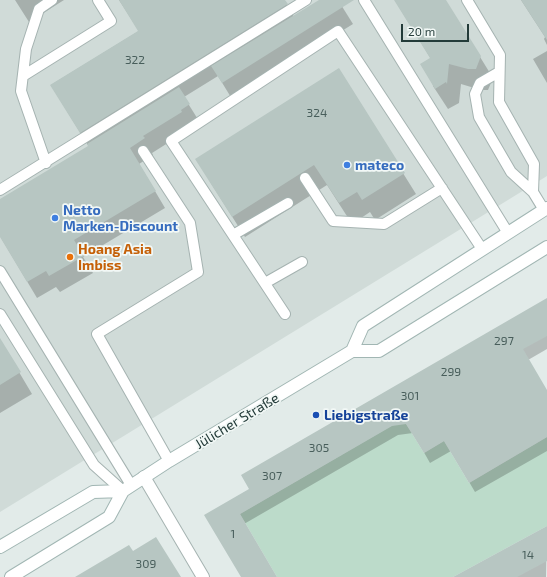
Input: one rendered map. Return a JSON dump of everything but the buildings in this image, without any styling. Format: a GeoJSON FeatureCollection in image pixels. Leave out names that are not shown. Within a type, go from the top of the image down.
{"type":"FeatureCollection","features":[{"type":"Feature","properties":{"kind":"main road"},"geometry":{"type":"LineString","coordinates":[[545,209],[363,326],[352,351],[379,351],[547,247]]}},
{"type":"Feature","properties":{"kind":"main road","name":"Jülicher Straße"},"geometry":{"type":"LineString","coordinates":[[0,547],[93,492],[127,488],[169,461],[352,351]]}},
{"type":"Feature","properties":{"kind":"main road"},"geometry":{"type":"LineString","coordinates":[[144,477],[203,577]]}},
{"type":"Feature","properties":{"kind":"main road"},"geometry":{"type":"LineString","coordinates":[[11,577],[109,517],[127,488]]}},
{"type":"Feature","properties":{"kind":"lane"},"geometry":{"type":"LineString","coordinates":[[46,163],[21,91],[26,49],[39,9],[52,0]]}},
{"type":"Feature","properties":{"kind":"lane"},"geometry":{"type":"LineString","coordinates":[[23,76],[111,21],[98,0]]}},
{"type":"Feature","properties":{"kind":"lane"},"geometry":{"type":"LineString","coordinates":[[0,190],[46,163],[306,0]]}},
{"type":"Feature","properties":{"kind":"lane"},"geometry":{"type":"LineString","coordinates":[[364,0],[508,233]]}},
{"type":"Feature","properties":{"kind":"lane"},"geometry":{"type":"LineString","coordinates":[[467,0],[500,54],[500,102],[534,164],[533,192]]}},
{"type":"Feature","properties":{"kind":"lane"},"geometry":{"type":"LineString","coordinates":[[285,314],[171,141],[338,31],[482,249]]}},
{"type":"Feature","properties":{"kind":"lane"},"geometry":{"type":"LineString","coordinates":[[499,72],[480,83],[475,94],[479,117],[511,172],[533,192],[545,209]]}},
{"type":"Feature","properties":{"kind":"lane"},"geometry":{"type":"LineString","coordinates":[[143,151],[190,223],[198,272],[97,334],[169,461]]}},
{"type":"Feature","properties":{"kind":"lane"},"geometry":{"type":"LineString","coordinates":[[305,178],[333,221],[384,224],[442,188]]}},
{"type":"Feature","properties":{"kind":"lane"},"geometry":{"type":"LineString","coordinates":[[233,235],[288,202]]}},
{"type":"Feature","properties":{"kind":"lane"},"geometry":{"type":"LineString","coordinates":[[265,283],[302,262]]}},
{"type":"Feature","properties":{"kind":"lane"},"geometry":{"type":"LineString","coordinates":[[0,271],[127,488]]}},
{"type":"Feature","properties":{"kind":"lane"},"geometry":{"type":"LineString","coordinates":[[0,314],[94,465],[127,488]]}},
{"type":"Feature","properties":{"kind":"shaded area"},"geometry":{"type":"Polygon","coordinates":[[[0,0],[547,0],[547,176],[0,512],[0,0]]]}},
{"type":"Feature","properties":{"kind":"green space"},"geometry":{"type":"Polygon","coordinates":[[[403,419],[424,453],[444,441],[469,483],[547,437],[547,526],[453,577],[277,577],[240,514],[403,419]]]}},
{"type":"Feature","properties":{"kind":"place","name":"mateco"},"geometry":{"type":"Point","coordinates":[347,165]}},
{"type":"Feature","properties":{"kind":"place","name":"Netto Marken-Discount"},"geometry":{"type":"Point","coordinates":[55,218]}},
{"type":"Feature","properties":{"kind":"place","name":"Hoang Asia Imbiss"},"geometry":{"type":"Point","coordinates":[70,257]}},
{"type":"Feature","properties":{"kind":"place","name":"Liebigstraße"},"geometry":{"type":"Point","coordinates":[316,415]}}]}
